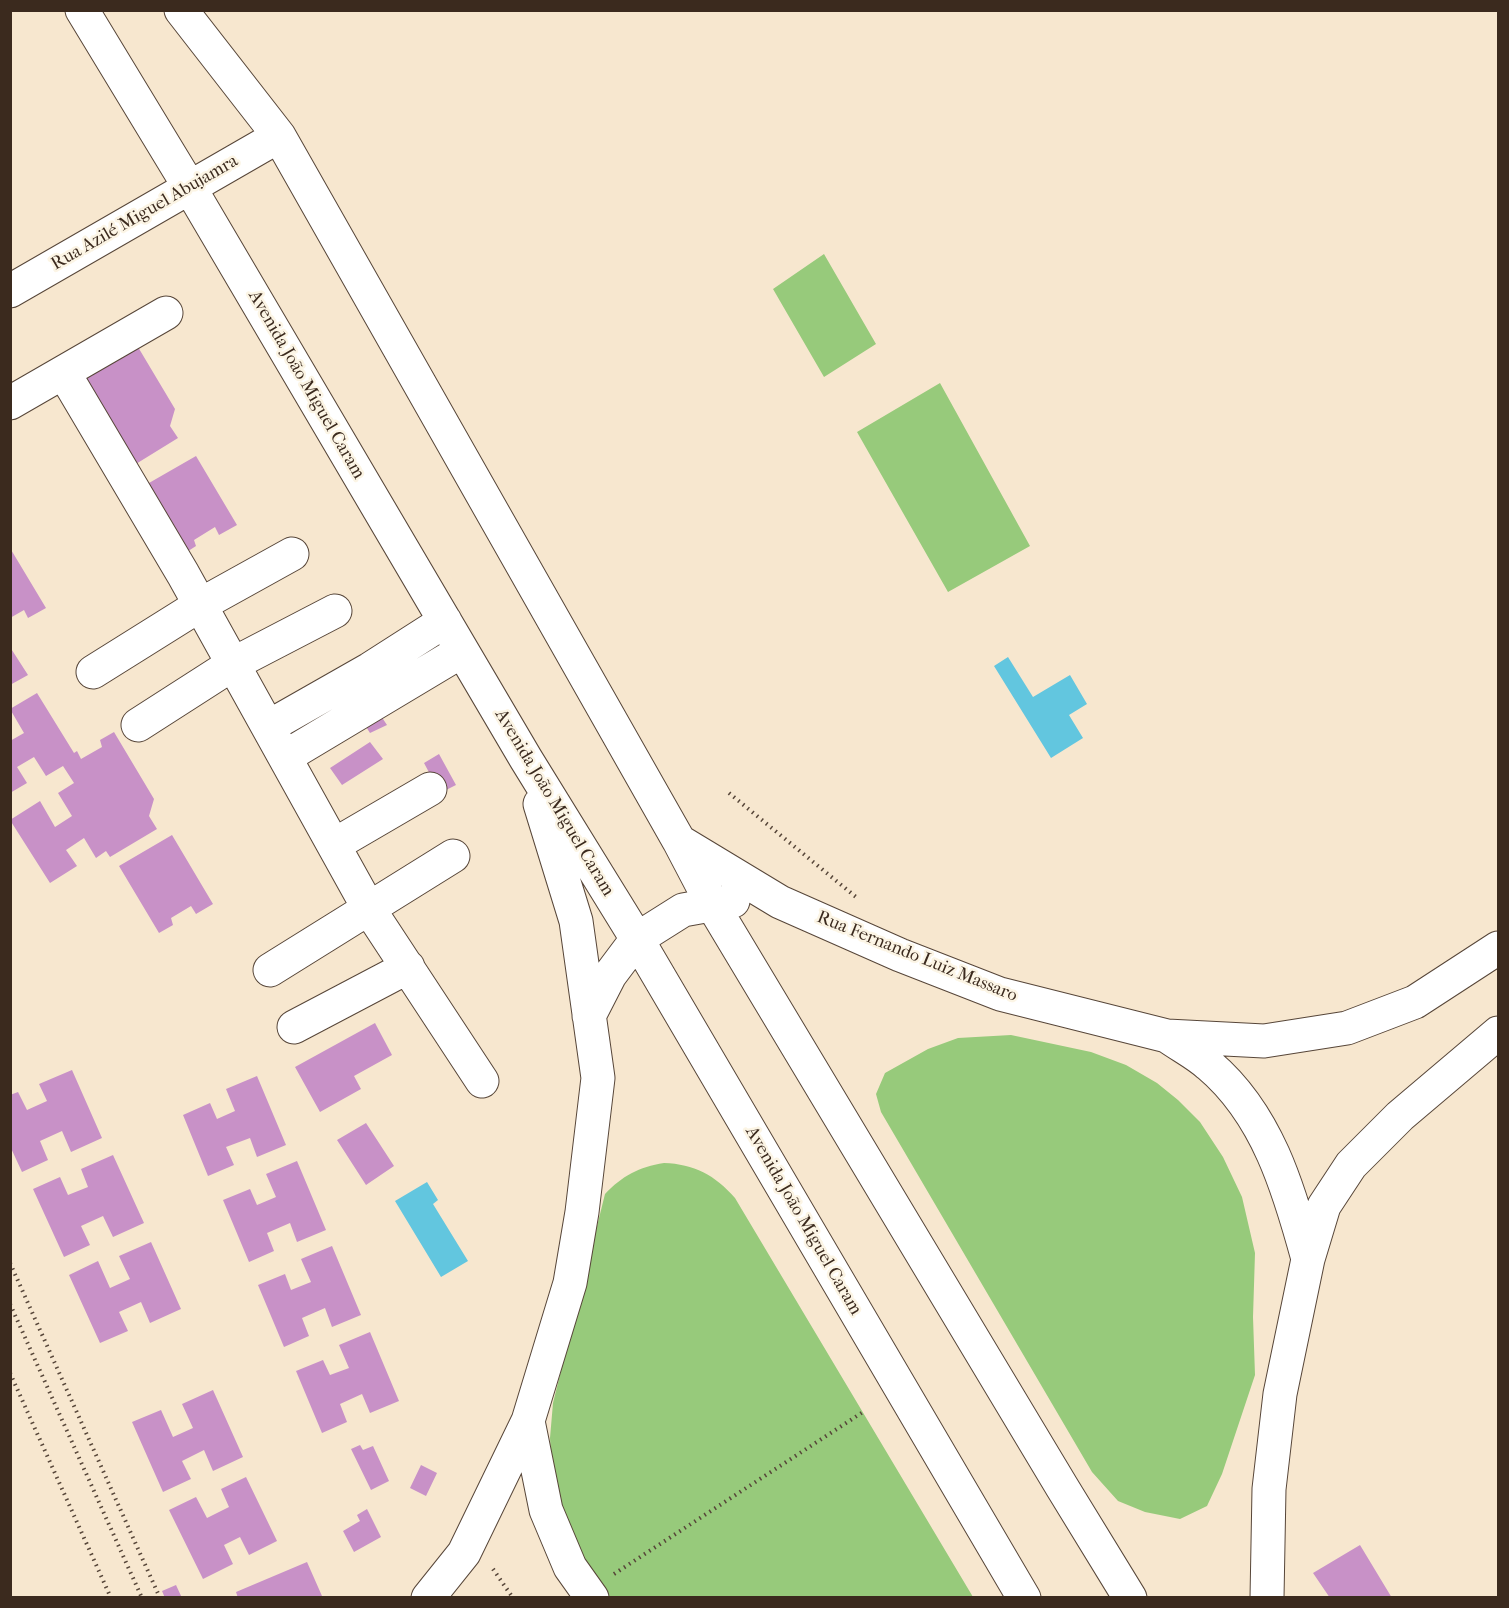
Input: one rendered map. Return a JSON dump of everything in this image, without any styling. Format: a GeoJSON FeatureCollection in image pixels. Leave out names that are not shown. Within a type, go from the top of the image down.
{"type":"FeatureCollection","features":[{"type":"Feature","properties":{"kind":"street","name":"Avenida João Miguel Caram"},"geometry":{"type":"LineString","coordinates":[[82,10],[190,188],[526,759],[637,939],[1024,1598]]}},
{"type":"Feature","properties":{"kind":"street"},"geometry":{"type":"LineString","coordinates":[[181,10],[279,136],[680,841],[712,904],[1130,1598]]}},
{"type":"Feature","properties":{"kind":"street","name":"Rua Azilé Miguel Abujamra"},"geometry":{"type":"LineString","coordinates":[[10,291],[279,136]]}},
{"type":"Feature","properties":{"kind":"street"},"geometry":{"type":"LineString","coordinates":[[10,403],[165,313]]}},
{"type":"Feature","properties":{"kind":"street"},"geometry":{"type":"LineString","coordinates":[[64,373],[200,605],[369,909],[482,1082]]}},
{"type":"Feature","properties":{"kind":"street"},"geometry":{"type":"LineString","coordinates":[[93,672],[200,605],[292,554]]}},
{"type":"Feature","properties":{"kind":"street"},"geometry":{"type":"LineString","coordinates":[[138,724],[233,664],[335,611]]}},
{"type":"Feature","properties":{"kind":"street"},"geometry":{"type":"LineString","coordinates":[[268,727],[370,669],[445,621]]}},
{"type":"Feature","properties":{"kind":"street"},"geometry":{"type":"LineString","coordinates":[[285,757],[462,651]]}},
{"type":"Feature","properties":{"kind":"street"},"geometry":{"type":"LineString","coordinates":[[428,1598],[464,1553],[528,1421],[570,1283],[582,1212],[598,1078],[576,921],[526,759]]}},
{"type":"Feature","properties":{"kind":"street"},"geometry":{"type":"LineString","coordinates":[[333,845],[430,789]]}},
{"type":"Feature","properties":{"kind":"street"},"geometry":{"type":"LineString","coordinates":[[680,841],[780,902]]}},
{"type":"Feature","properties":{"kind":"street"},"geometry":{"type":"LineString","coordinates":[[270,970],[453,856]]}},
{"type":"Feature","properties":{"kind":"street"},"geometry":{"type":"LineString","coordinates":[[589,1016],[610,975],[637,939],[683,910],[743,899],[780,902]]}},
{"type":"Feature","properties":{"kind":"street","name":"Rua Fernando Luiz Massaro"},"geometry":{"type":"LineString","coordinates":[[780,902],[900,955],[1000,994],[1167,1036],[1264,1041],[1347,1028],[1415,1002],[1498,948]]}},
{"type":"Feature","properties":{"kind":"street"},"geometry":{"type":"LineString","coordinates":[[294,1027],[408,967]]}},
{"type":"Feature","properties":{"kind":"street"},"geometry":{"type":"LineString","coordinates":[[1267,1598],[1269,1489],[1280,1394],[1308,1259],[1324,1206],[1351,1165],[1400,1116],[1498,1033]]}},
{"type":"Feature","properties":{"kind":"street"},"geometry":{"type":"LineString","coordinates":[[1167,1036],[1209,1064],[1234,1089],[1256,1120],[1292,1199],[1308,1259]]}},
{"type":"Feature","properties":{"kind":"street"},"geometry":{"type":"LineString","coordinates":[[528,1421],[546,1510],[570,1567],[589,1594]]}},
{"type":"Feature","properties":{"kind":"path"},"geometry":{"type":"LineString","coordinates":[[729,793],[857,898]]}},
{"type":"Feature","properties":{"kind":"path"},"geometry":{"type":"LineString","coordinates":[[10,1263],[160,1598]]}},
{"type":"Feature","properties":{"kind":"path"},"geometry":{"type":"LineString","coordinates":[[10,1304],[142,1598]]}},
{"type":"Feature","properties":{"kind":"path"},"geometry":{"type":"LineString","coordinates":[[10,1372],[111,1598]]}},
{"type":"Feature","properties":{"kind":"path"},"geometry":{"type":"LineString","coordinates":[[589,1594],[863,1412]]}},
{"type":"Feature","properties":{"kind":"green space"},"geometry":{"type":"Polygon","coordinates":[[[824,254],[876,344],[824,377],[773,289],[824,254]]]}},
{"type":"Feature","properties":{"kind":"green space"},"geometry":{"type":"Polygon","coordinates":[[[940,383],[1030,546],[948,592],[857,432],[940,383]]]}},
{"type":"Feature","properties":{"kind":"green space"},"geometry":{"type":"Polygon","coordinates":[[[1011,1035],[1091,1052],[1126,1065],[1157,1083],[1200,1122],[1223,1157],[1242,1197],[1255,1253],[1253,1317],[1255,1375],[1222,1474],[1207,1506],[1180,1519],[1145,1512],[1118,1501],[1092,1472],[881,1112],[876,1094],[885,1073],[928,1049],[958,1038],[1011,1035]]]}},
{"type":"Feature","properties":{"kind":"green space"},"geometry":{"type":"Polygon","coordinates":[[[664,1163],[694,1168],[703,1172],[720,1183],[735,1198],[973,1597],[603,1598],[570,1540],[552,1472],[550,1438],[553,1403],[605,1194],[631,1173],[664,1163]]]}},
{"type":"Feature","properties":{"kind":"water"},"geometry":{"type":"Polygon","coordinates":[[[1008,657],[1033,697],[1070,675],[1087,704],[1069,715],[1083,738],[1051,758],[994,666],[1008,657]]]}},
{"type":"Feature","properties":{"kind":"water"},"geometry":{"type":"Polygon","coordinates":[[[427,1182],[438,1200],[433,1204],[468,1261],[441,1277],[395,1201],[427,1182]]]}},
{"type":"Feature","properties":{"kind":"building"},"geometry":{"type":"Polygon","coordinates":[[[135,342],[175,409],[170,426],[178,438],[131,467],[119,449],[124,442],[82,371],[98,362],[102,369],[123,357],[135,342]]]}},
{"type":"Feature","properties":{"kind":"building"},"geometry":{"type":"Polygon","coordinates":[[[196,456],[237,525],[219,535],[215,527],[194,540],[196,546],[182,555],[142,487],[196,456]]]}},
{"type":"Feature","properties":{"kind":"building"},"geometry":{"type":"Polygon","coordinates":[[[10,548],[46,608],[28,618],[24,610],[10,618],[10,548]]]}},
{"type":"Feature","properties":{"kind":"building"},"geometry":{"type":"Polygon","coordinates":[[[10,647],[28,675],[10,685],[10,647]]]}},
{"type":"Feature","properties":{"kind":"building"},"geometry":{"type":"Polygon","coordinates":[[[37,693],[74,753],[77,751],[81,759],[102,747],[100,740],[114,732],[154,799],[149,816],[157,829],[110,857],[106,851],[96,858],[84,838],[66,850],[77,866],[50,883],[10,820],[40,801],[55,827],[72,816],[58,793],[74,783],[63,766],[46,776],[34,757],[17,767],[27,783],[10,793],[10,741],[24,733],[10,709],[37,693]]]}},
{"type":"Feature","properties":{"kind":"building"},"geometry":{"type":"Polygon","coordinates":[[[377,710],[387,725],[370,733],[361,719],[377,710]]]}},
{"type":"Feature","properties":{"kind":"building"},"geometry":{"type":"Polygon","coordinates":[[[370,742],[383,759],[342,785],[330,768],[370,742]]]}},
{"type":"Feature","properties":{"kind":"building"},"geometry":{"type":"Polygon","coordinates":[[[439,754],[456,785],[440,793],[424,763],[439,754]]]}},
{"type":"Feature","properties":{"kind":"building"},"geometry":{"type":"Polygon","coordinates":[[[172,835],[213,904],[196,914],[191,906],[171,918],[173,925],[159,933],[119,866],[172,835]]]}},
{"type":"Feature","properties":{"kind":"building"},"geometry":{"type":"Polygon","coordinates":[[[375,1023],[392,1055],[354,1076],[361,1089],[320,1112],[295,1067],[375,1023]]]}},
{"type":"Feature","properties":{"kind":"building"},"geometry":{"type":"Polygon","coordinates":[[[72,1070],[102,1138],[71,1152],[62,1131],[40,1141],[48,1160],[22,1172],[10,1146],[10,1095],[18,1092],[27,1110],[47,1101],[39,1084],[72,1070]]]}},
{"type":"Feature","properties":{"kind":"building"},"geometry":{"type":"Polygon","coordinates":[[[257,1076],[286,1145],[257,1157],[250,1138],[226,1147],[234,1165],[208,1176],[183,1115],[210,1103],[217,1119],[235,1111],[226,1089],[257,1076]]]}},
{"type":"Feature","properties":{"kind":"building"},"geometry":{"type":"Polygon","coordinates":[[[366,1123],[394,1166],[366,1185],[337,1140],[366,1123]]]}},
{"type":"Feature","properties":{"kind":"building"},"geometry":{"type":"Polygon","coordinates":[[[113,1155],[144,1223],[113,1237],[103,1216],[81,1226],[90,1245],[64,1257],[33,1189],[60,1177],[68,1195],[88,1187],[81,1169],[113,1155]]]}},
{"type":"Feature","properties":{"kind":"building"},"geometry":{"type":"Polygon","coordinates":[[[297,1161],[326,1230],[297,1242],[290,1223],[267,1233],[274,1251],[249,1262],[223,1200],[250,1189],[257,1205],[276,1197],[266,1174],[297,1161]]]}},
{"type":"Feature","properties":{"kind":"building"},"geometry":{"type":"Polygon","coordinates":[[[151,1242],[181,1309],[150,1323],[141,1302],[119,1312],[128,1331],[100,1343],[69,1275],[98,1261],[110,1288],[130,1279],[119,1256],[151,1242]]]}},
{"type":"Feature","properties":{"kind":"building"},"geometry":{"type":"Polygon","coordinates":[[[332,1246],[361,1315],[332,1327],[325,1308],[302,1318],[309,1336],[284,1347],[258,1285],[285,1274],[291,1290],[311,1282],[301,1259],[332,1246]]]}},
{"type":"Feature","properties":{"kind":"building"},"geometry":{"type":"Polygon","coordinates":[[[370,1332],[399,1401],[370,1413],[362,1394],[340,1404],[347,1422],[322,1433],[296,1371],[323,1360],[330,1375],[349,1368],[339,1345],[370,1332]]]}},
{"type":"Feature","properties":{"kind":"building"},"geometry":{"type":"Polygon","coordinates":[[[213,1390],[243,1457],[213,1471],[204,1450],[182,1461],[191,1479],[163,1492],[132,1422],[161,1410],[173,1437],[193,1428],[182,1404],[213,1390]]]}},
{"type":"Feature","properties":{"kind":"building"},"geometry":{"type":"Polygon","coordinates":[[[360,1445],[363,1450],[373,1446],[389,1481],[371,1490],[351,1449],[360,1445]]]}},
{"type":"Feature","properties":{"kind":"building"},"geometry":{"type":"Polygon","coordinates":[[[421,1465],[437,1473],[426,1496],[410,1488],[421,1465]]]}},
{"type":"Feature","properties":{"kind":"building"},"geometry":{"type":"Polygon","coordinates":[[[246,1477],[277,1541],[249,1555],[240,1537],[224,1545],[233,1564],[203,1579],[169,1510],[196,1497],[207,1518],[229,1507],[221,1489],[246,1477]]]}},
{"type":"Feature","properties":{"kind":"building"},"geometry":{"type":"Polygon","coordinates":[[[367,1509],[381,1537],[354,1552],[343,1531],[360,1521],[357,1515],[367,1509]]]}},
{"type":"Feature","properties":{"kind":"building"},"geometry":{"type":"Polygon","coordinates":[[[1360,1545],[1392,1598],[1330,1598],[1313,1573],[1360,1545]]]}},
{"type":"Feature","properties":{"kind":"building"},"geometry":{"type":"Polygon","coordinates":[[[307,1562],[322,1596],[318,1598],[238,1598],[236,1592],[307,1562]]]}},
{"type":"Feature","properties":{"kind":"building"},"geometry":{"type":"Polygon","coordinates":[[[176,1585],[182,1598],[165,1598],[162,1591],[176,1585]]]}}]}
